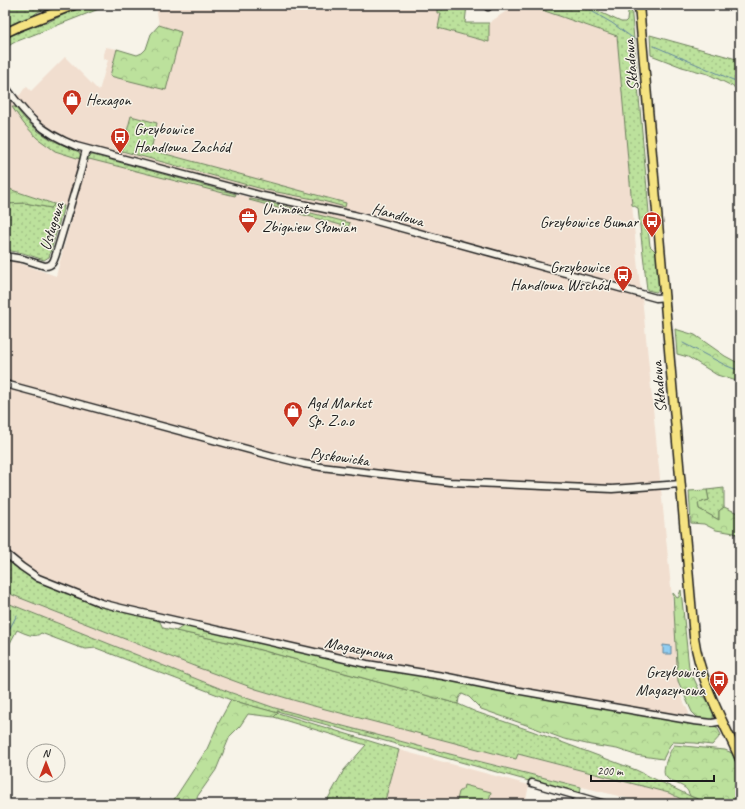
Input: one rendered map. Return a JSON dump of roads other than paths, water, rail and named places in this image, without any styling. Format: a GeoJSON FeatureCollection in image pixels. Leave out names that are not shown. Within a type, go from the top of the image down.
{"type":"FeatureCollection","features":[{"type":"Feature","properties":{"kind":"main road","name":"Składowa"},"geometry":{"type":"LineString","coordinates":[[639,5],[696,650],[706,683],[740,759]]}},
{"type":"Feature","properties":{"kind":"main road"},"geometry":{"type":"LineString","coordinates":[[5,33],[69,6]]}},
{"type":"Feature","properties":{"kind":"street","name":"Handlowa"},"geometry":{"type":"LineString","coordinates":[[5,86],[24,112],[42,128],[58,138],[76,146],[267,197],[354,215],[656,298],[665,297]]}},
{"type":"Feature","properties":{"kind":"street","name":"Usługowa"},"geometry":{"type":"LineString","coordinates":[[5,256],[22,259],[45,266],[52,264],[86,149]]}},
{"type":"Feature","properties":{"kind":"street","name":"Pyskowicka"},"geometry":{"type":"LineString","coordinates":[[5,384],[280,458],[321,467],[450,482],[612,489],[681,484]]}},
{"type":"Feature","properties":{"kind":"street","name":"Magazynowa"},"geometry":{"type":"LineString","coordinates":[[5,553],[38,578],[101,603],[367,664],[702,722],[712,723],[722,721]]}},
{"type":"Feature","properties":{"kind":"street"},"geometry":{"type":"LineString","coordinates":[[532,783],[605,804]]}},
{"type":"Feature","properties":{"kind":"street"},"geometry":{"type":"LineString","coordinates":[[574,804],[577,796]]}},
{"type":"Feature","properties":{"kind":"water"},"geometry":{"type":"Polygon","coordinates":[[[663,645],[671,646],[671,654],[663,654],[663,645]]]}},
{"type":"Feature","properties":{"kind":"waterway"},"geometry":{"type":"LineString","coordinates":[[581,5],[612,23],[634,39]]}},
{"type":"Feature","properties":{"kind":"waterway"},"geometry":{"type":"LineString","coordinates":[[654,46],[740,83]]}},
{"type":"Feature","properties":{"kind":"waterway"},"geometry":{"type":"LineString","coordinates":[[683,343],[727,366],[740,371]]}},
{"type":"Feature","properties":{"kind":"waterway"},"geometry":{"type":"LineString","coordinates":[[5,637],[17,615]]}},
{"type":"Feature","properties":{"kind":"place","name":"Hexagon"},"geometry":{"type":"Point","coordinates":[72,116]}},
{"type":"Feature","properties":{"kind":"place","name":"Grzybowice Handlowa Zachód"},"geometry":{"type":"Point","coordinates":[120,154]}},
{"type":"Feature","properties":{"kind":"place","name":"Unimont Zbigniew Słomian"},"geometry":{"type":"Point","coordinates":[248,234]}},
{"type":"Feature","properties":{"kind":"place","name":"Grzybowice Bumar"},"geometry":{"type":"Point","coordinates":[652,238]}},
{"type":"Feature","properties":{"kind":"place","name":"Grzybowice Handlowa Wschód"},"geometry":{"type":"Point","coordinates":[623,292]}},
{"type":"Feature","properties":{"kind":"place","name":"Agd Market Sp. Z.o.o"},"geometry":{"type":"Point","coordinates":[293,428]}},
{"type":"Feature","properties":{"kind":"place","name":"Grzybowice Magazynowa"},"geometry":{"type":"Point","coordinates":[719,697]}}]}
